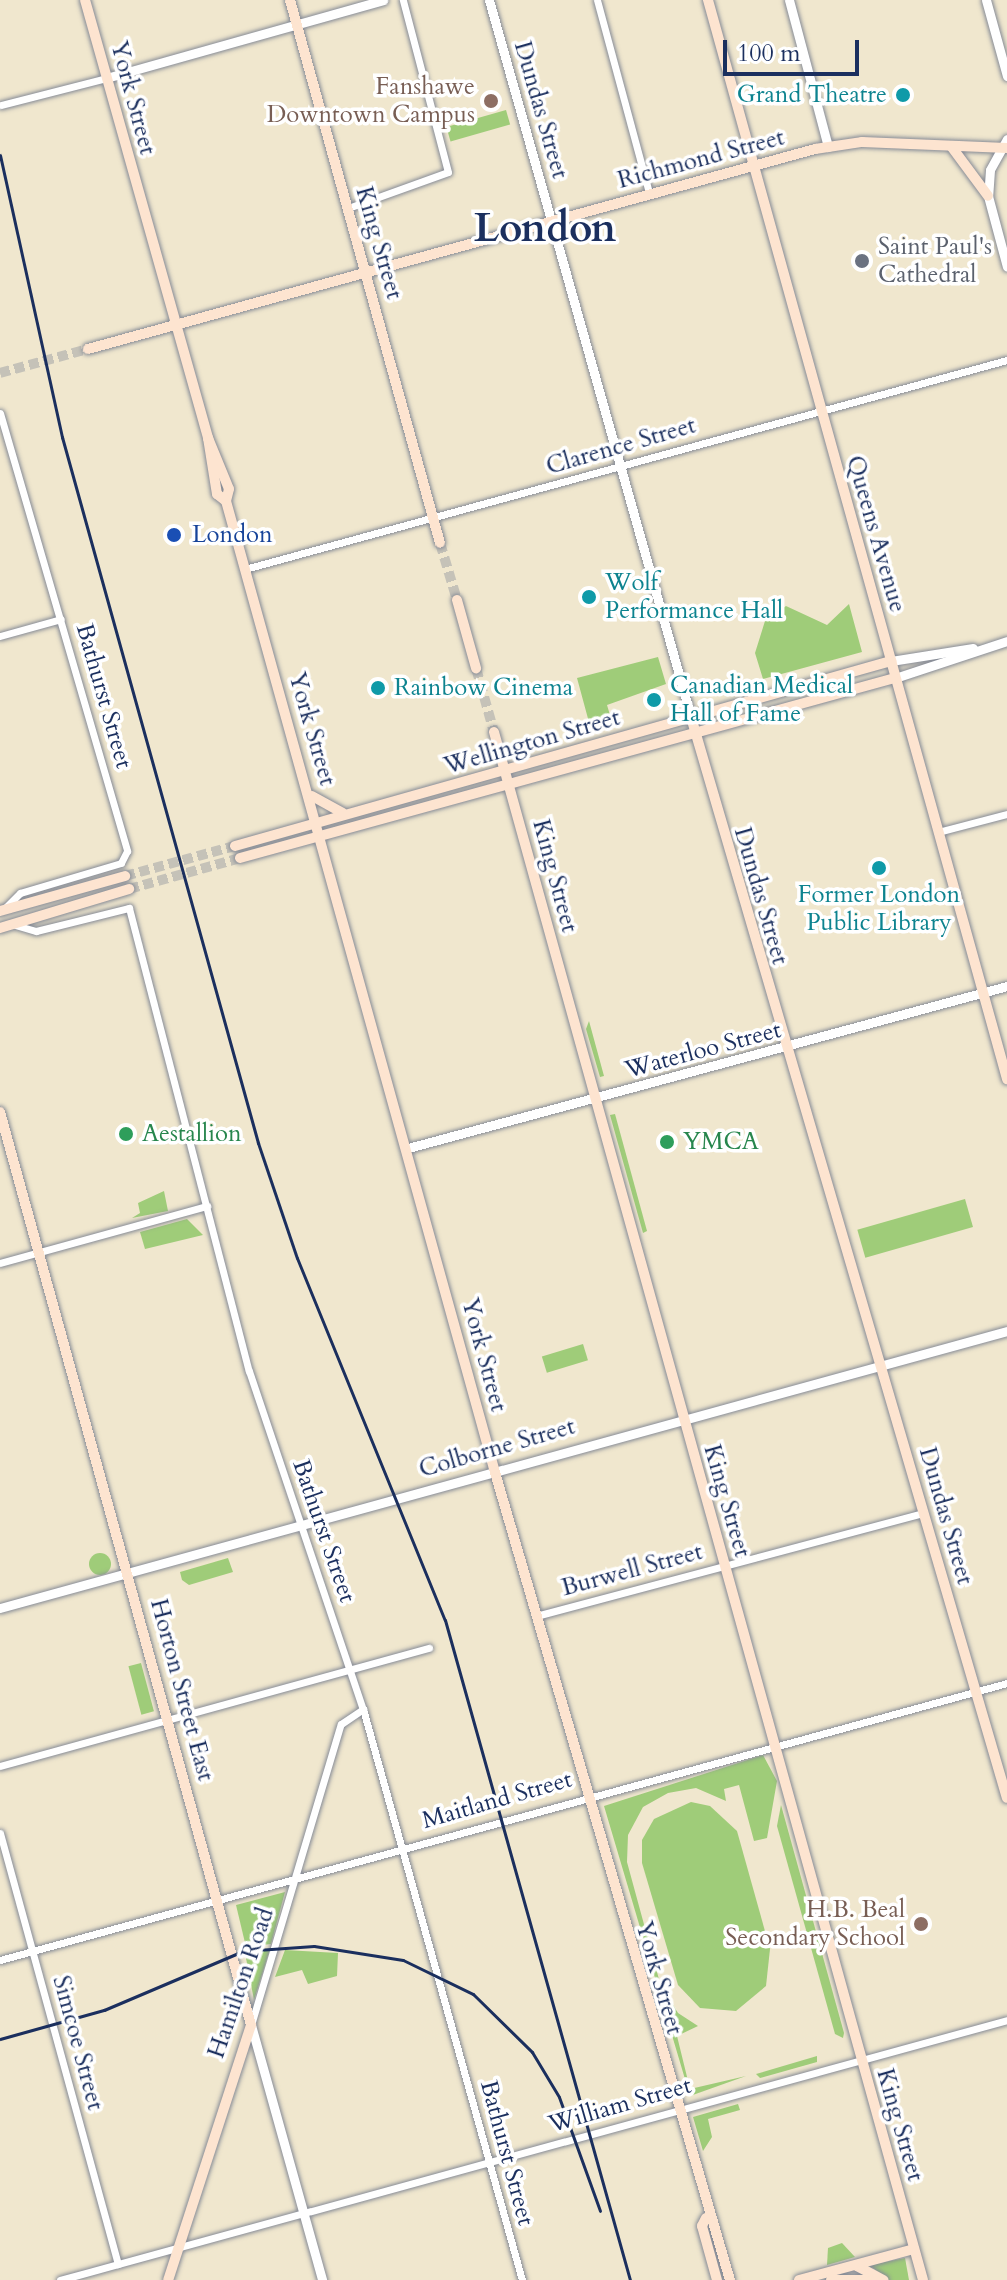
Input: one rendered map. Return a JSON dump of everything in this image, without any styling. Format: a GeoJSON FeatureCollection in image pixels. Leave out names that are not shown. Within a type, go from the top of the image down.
{"type":"FeatureCollection","features":[{"type":"Feature","properties":{"kind":"main road","name":"York Street"},"geometry":{"type":"LineString","coordinates":[[85,0],[208,438],[225,475],[226,501],[323,836],[494,1469],[586,1795],[706,2218],[730,2280]]}},
{"type":"Feature","properties":{"kind":"main road","name":"King Street"},"geometry":{"type":"LineString","coordinates":[[290,0],[431,520],[440,543]]}},
{"type":"Feature","properties":{"kind":"main road","name":"Queens Avenue"},"geometry":{"type":"LineString","coordinates":[[708,0],[1007,1079]]}},
{"type":"Feature","properties":{"kind":"main road","name":"Richmond Street"},"geometry":{"type":"LineString","coordinates":[[88,349],[649,193],[828,147],[1005,145]]}},
{"type":"Feature","properties":{"kind":"main road"},"geometry":{"type":"LineString","coordinates":[[951,146],[988,196]]}},
{"type":"Feature","properties":{"kind":"main road"},"geometry":{"type":"LineString","coordinates":[[457,600],[476,668]]}},
{"type":"Feature","properties":{"kind":"main road","name":"Wellington Street"},"geometry":{"type":"LineString","coordinates":[[235,846],[891,661]]}},
{"type":"Feature","properties":{"kind":"main road","name":"Wellington Street"},"geometry":{"type":"LineString","coordinates":[[240,858],[510,787],[895,678]]}},
{"type":"Feature","properties":{"kind":"main road","name":"Dundas Street"},"geometry":{"type":"LineString","coordinates":[[691,717],[785,1048],[1007,1798]]}},
{"type":"Feature","properties":{"kind":"main road","name":"King Street"},"geometry":{"type":"LineString","coordinates":[[494,732],[923,2280]]}},
{"type":"Feature","properties":{"kind":"main road"},"geometry":{"type":"LineString","coordinates":[[311,794],[349,813]]}},
{"type":"Feature","properties":{"kind":"main road"},"geometry":{"type":"LineString","coordinates":[[1,911],[125,876]]}},
{"type":"Feature","properties":{"kind":"main road"},"geometry":{"type":"LineString","coordinates":[[0,928],[129,889]]}},
{"type":"Feature","properties":{"kind":"main road","name":"Horton Street East"},"geometry":{"type":"LineString","coordinates":[[0,1112],[251,2025]]}},
{"type":"Feature","properties":{"kind":"main road","name":"Hamilton Road"},"geometry":{"type":"LineString","coordinates":[[168,2280],[251,2025]]}},
{"type":"Feature","properties":{"kind":"main road","name":"York Street"},"geometry":{"type":"LineString","coordinates":[[706,2218],[702,2226],[717,2280]]}},
{"type":"Feature","properties":{"kind":"main road"},"geometry":{"type":"LineString","coordinates":[[799,2280],[914,2249]]}},
{"type":"Feature","properties":{"kind":"main road"},"geometry":{"type":"LineString","coordinates":[[853,2265],[883,2280]]}},
{"type":"Feature","properties":{"kind":"main road"},"geometry":{"type":"LineString","coordinates":[[831,2280],[870,2280]]}},
{"type":"Feature","properties":{"kind":"street"},"geometry":{"type":"LineString","coordinates":[[1,105],[383,0]]}},
{"type":"Feature","properties":{"kind":"street"},"geometry":{"type":"LineString","coordinates":[[348,208],[448,172],[403,0]]}},
{"type":"Feature","properties":{"kind":"street","name":"Dundas Street"},"geometry":{"type":"LineString","coordinates":[[489,0],[691,717]]}},
{"type":"Feature","properties":{"kind":"street"},"geometry":{"type":"LineString","coordinates":[[597,0],[649,193]]}},
{"type":"Feature","properties":{"kind":"street"},"geometry":{"type":"LineString","coordinates":[[789,0],[828,147]]}},
{"type":"Feature","properties":{"kind":"street"},"geometry":{"type":"LineString","coordinates":[[986,0],[1007,76]]}},
{"type":"Feature","properties":{"kind":"street"},"geometry":{"type":"LineString","coordinates":[[1005,145],[988,196],[1007,267]]}},
{"type":"Feature","properties":{"kind":"street","name":"Clarence Street"},"geometry":{"type":"LineString","coordinates":[[245,569],[1007,360]]}},
{"type":"Feature","properties":{"kind":"street","name":"Bathurst Street"},"geometry":{"type":"LineString","coordinates":[[0,413],[61,619],[124,859],[20,893],[1,911]]}},
{"type":"Feature","properties":{"kind":"street"},"geometry":{"type":"LineString","coordinates":[[0,636],[61,619]]}},
{"type":"Feature","properties":{"kind":"street","name":"Wellington Street"},"geometry":{"type":"LineString","coordinates":[[895,678],[1007,641]]}},
{"type":"Feature","properties":{"kind":"street","name":"Wellington Street"},"geometry":{"type":"LineString","coordinates":[[891,661],[980,648]]}},
{"type":"Feature","properties":{"kind":"street"},"geometry":{"type":"LineString","coordinates":[[938,832],[1007,814]]}},
{"type":"Feature","properties":{"kind":"street","name":"Bathurst Street"},"geometry":{"type":"LineString","coordinates":[[13,924],[36,931],[129,908],[249,1371],[363,1709],[522,2280]]}},
{"type":"Feature","properties":{"kind":"street","name":"Waterloo Street"},"geometry":{"type":"LineString","coordinates":[[408,1148],[595,1101],[1007,986]]}},
{"type":"Feature","properties":{"kind":"street"},"geometry":{"type":"LineString","coordinates":[[0,1263],[207,1206]]}},
{"type":"Feature","properties":{"kind":"street","name":"Colborne Street"},"geometry":{"type":"LineString","coordinates":[[0,1608],[683,1417],[1007,1331]]}},
{"type":"Feature","properties":{"kind":"street","name":"Burwell Street"},"geometry":{"type":"LineString","coordinates":[[536,1616],[924,1513]]}},
{"type":"Feature","properties":{"kind":"street"},"geometry":{"type":"LineString","coordinates":[[0,1766],[429,1648]]}},
{"type":"Feature","properties":{"kind":"street","name":"Maitland Street"},"geometry":{"type":"LineString","coordinates":[[0,1960],[297,1879],[586,1795],[1007,1683]]}},
{"type":"Feature","properties":{"kind":"street","name":"Hamilton Road"},"geometry":{"type":"LineString","coordinates":[[251,2025],[341,1724],[363,1709]]}},
{"type":"Feature","properties":{"kind":"street","name":"Simcoe Street"},"geometry":{"type":"LineString","coordinates":[[0,1833],[118,2264]]}},
{"type":"Feature","properties":{"kind":"street","name":"William Street"},"geometry":{"type":"LineString","coordinates":[[60,2280],[1007,2020]]}},
{"type":"Feature","properties":{"kind":"street","name":"Horton Street East"},"geometry":{"type":"LineString","coordinates":[[251,2025],[322,2280]]}},
{"type":"Feature","properties":{"kind":"green space"},"geometry":{"type":"Polygon","coordinates":[[[506,110],[510,124],[451,142],[446,127],[506,110]]]}},
{"type":"Feature","properties":{"kind":"green space"},"geometry":{"type":"Polygon","coordinates":[[[849,604],[862,652],[763,679],[755,653],[765,621],[786,606],[827,625],[849,604]]]}},
{"type":"Feature","properties":{"kind":"green space"},"geometry":{"type":"Polygon","coordinates":[[[658,657],[666,684],[607,705],[610,715],[590,726],[577,678],[658,657]]]}},
{"type":"Feature","properties":{"kind":"green space"},"geometry":{"type":"Polygon","coordinates":[[[589,1021],[604,1076],[600,1077],[586,1029],[589,1021]]]}},
{"type":"Feature","properties":{"kind":"green space"},"geometry":{"type":"Polygon","coordinates":[[[615,1114],[647,1231],[643,1233],[610,1115],[615,1114]]]}},
{"type":"Feature","properties":{"kind":"green space"},"geometry":{"type":"Polygon","coordinates":[[[164,1191],[168,1211],[132,1218],[140,1213],[138,1203],[164,1191]]]}},
{"type":"Feature","properties":{"kind":"green space"},"geometry":{"type":"Polygon","coordinates":[[[965,1199],[973,1227],[865,1258],[857,1230],[965,1199]]]}},
{"type":"Feature","properties":{"kind":"green space"},"geometry":{"type":"Polygon","coordinates":[[[187,1219],[203,1235],[145,1249],[140,1232],[187,1219]]]}},
{"type":"Feature","properties":{"kind":"green space"},"geometry":{"type":"Polygon","coordinates":[[[583,1344],[588,1360],[547,1373],[542,1357],[583,1344]]]}},
{"type":"Feature","properties":{"kind":"green space"},"geometry":{"type":"Polygon","coordinates":[[[100,1553],[111,1564],[100,1575],[89,1564],[100,1553]]]}},
{"type":"Feature","properties":{"kind":"green space"},"geometry":{"type":"Polygon","coordinates":[[[228,1558],[233,1572],[189,1585],[182,1580],[180,1572],[228,1558]]]}},
{"type":"Feature","properties":{"kind":"green space"},"geometry":{"type":"Polygon","coordinates":[[[141,1663],[154,1711],[141,1715],[128,1666],[141,1663]]]}},
{"type":"Feature","properties":{"kind":"green space"},"geometry":{"type":"Polygon","coordinates":[[[763,1755],[777,1781],[767,1838],[754,1841],[739,1785],[724,1789],[726,1801],[696,1788],[668,1793],[643,1807],[628,1835],[627,1862],[660,1983],[678,2013],[698,2026],[677,2036],[690,2089],[746,2076],[690,2096],[604,1806],[763,1755]]]}},
{"type":"Feature","properties":{"kind":"green space"},"geometry":{"type":"Polygon","coordinates":[[[691,1802],[710,1806],[737,1831],[770,1949],[766,1986],[736,2011],[700,2008],[678,1985],[642,1863],[642,1840],[654,1819],[691,1802]]]}},
{"type":"Feature","properties":{"kind":"green space"},"geometry":{"type":"Polygon","coordinates":[[[781,1805],[843,2038],[835,2034],[777,1826],[781,1805]]]}},
{"type":"Feature","properties":{"kind":"green space"},"geometry":{"type":"Polygon","coordinates":[[[285,1892],[271,1944],[246,1947],[236,1905],[285,1892]]]}},
{"type":"Feature","properties":{"kind":"green space"},"geometry":{"type":"Polygon","coordinates":[[[270,1949],[254,2000],[245,1953],[270,1949]]]}},
{"type":"Feature","properties":{"kind":"green space"},"geometry":{"type":"Polygon","coordinates":[[[285,1950],[338,1953],[337,1976],[308,1984],[302,1970],[275,1977],[285,1950]]]}},
{"type":"Feature","properties":{"kind":"green space"},"geometry":{"type":"Polygon","coordinates":[[[817,2056],[817,2062],[760,2078],[756,2074],[817,2056]]]}},
{"type":"Feature","properties":{"kind":"green space"},"geometry":{"type":"Polygon","coordinates":[[[738,2104],[740,2110],[708,2119],[712,2137],[703,2151],[693,2117],[738,2104]]]}},
{"type":"Feature","properties":{"kind":"green space"},"geometry":{"type":"Polygon","coordinates":[[[842,2243],[855,2257],[827,2265],[828,2248],[842,2243]]]}},
{"type":"Feature","properties":{"kind":"green space"},"geometry":{"type":"Polygon","coordinates":[[[905,2258],[909,2280],[887,2280],[870,2265],[905,2258]]]}},
{"type":"Feature","properties":{"kind":"tunnel"},"geometry":{"type":"LineString","coordinates":[[0,373],[88,349]]}},
{"type":"Feature","properties":{"kind":"tunnel"},"geometry":{"type":"LineString","coordinates":[[440,543],[457,600]]}},
{"type":"Feature","properties":{"kind":"tunnel"},"geometry":{"type":"LineString","coordinates":[[476,668],[494,732]]}},
{"type":"Feature","properties":{"kind":"tunnel"},"geometry":{"type":"LineString","coordinates":[[125,876],[235,846]]}},
{"type":"Feature","properties":{"kind":"tunnel"},"geometry":{"type":"LineString","coordinates":[[129,889],[240,858]]}},
{"type":"Feature","properties":{"kind":"railway"},"geometry":{"type":"LineString","coordinates":[[0,155],[62,437],[258,1143],[297,1258],[445,1620],[630,2280]]}},
{"type":"Feature","properties":{"kind":"railway"},"geometry":{"type":"LineString","coordinates":[[0,2039],[104,2010],[243,1951],[314,1946],[403,1960],[473,1994],[532,2052],[559,2097],[600,2211]]}},
{"type":"Feature","properties":{"kind":"place","name":"Grand Theatre"},"geometry":{"type":"Point","coordinates":[903,95]}},
{"type":"Feature","properties":{"kind":"place","name":"Fanshawe Downtown Campus"},"geometry":{"type":"Point","coordinates":[491,101]}},
{"type":"Feature","properties":{"kind":"place","name":"Saint Paul's Cathedral"},"geometry":{"type":"Point","coordinates":[862,261]}},
{"type":"Feature","properties":{"kind":"place","name":"London"},"geometry":{"type":"Point","coordinates":[174,535]}},
{"type":"Feature","properties":{"kind":"place","name":"Wolf Performance Hall"},"geometry":{"type":"Point","coordinates":[589,597]}},
{"type":"Feature","properties":{"kind":"place","name":"Rainbow Cinema"},"geometry":{"type":"Point","coordinates":[378,688]}},
{"type":"Feature","properties":{"kind":"place","name":"Canadian Medical Hall of Fame"},"geometry":{"type":"Point","coordinates":[654,700]}},
{"type":"Feature","properties":{"kind":"place","name":"Former London Public Library"},"geometry":{"type":"Point","coordinates":[879,868]}},
{"type":"Feature","properties":{"kind":"place","name":"Aestallion"},"geometry":{"type":"Point","coordinates":[126,1134]}},
{"type":"Feature","properties":{"kind":"place","name":"YMCA"},"geometry":{"type":"Point","coordinates":[667,1142]}},
{"type":"Feature","properties":{"kind":"place","name":"H.B. Beal Secondary School"},"geometry":{"type":"Point","coordinates":[921,1924]}},
{"type":"Feature","properties":{"kind":"district","name":"London"},"geometry":{"type":"Point","coordinates":[545,229]}}]}
